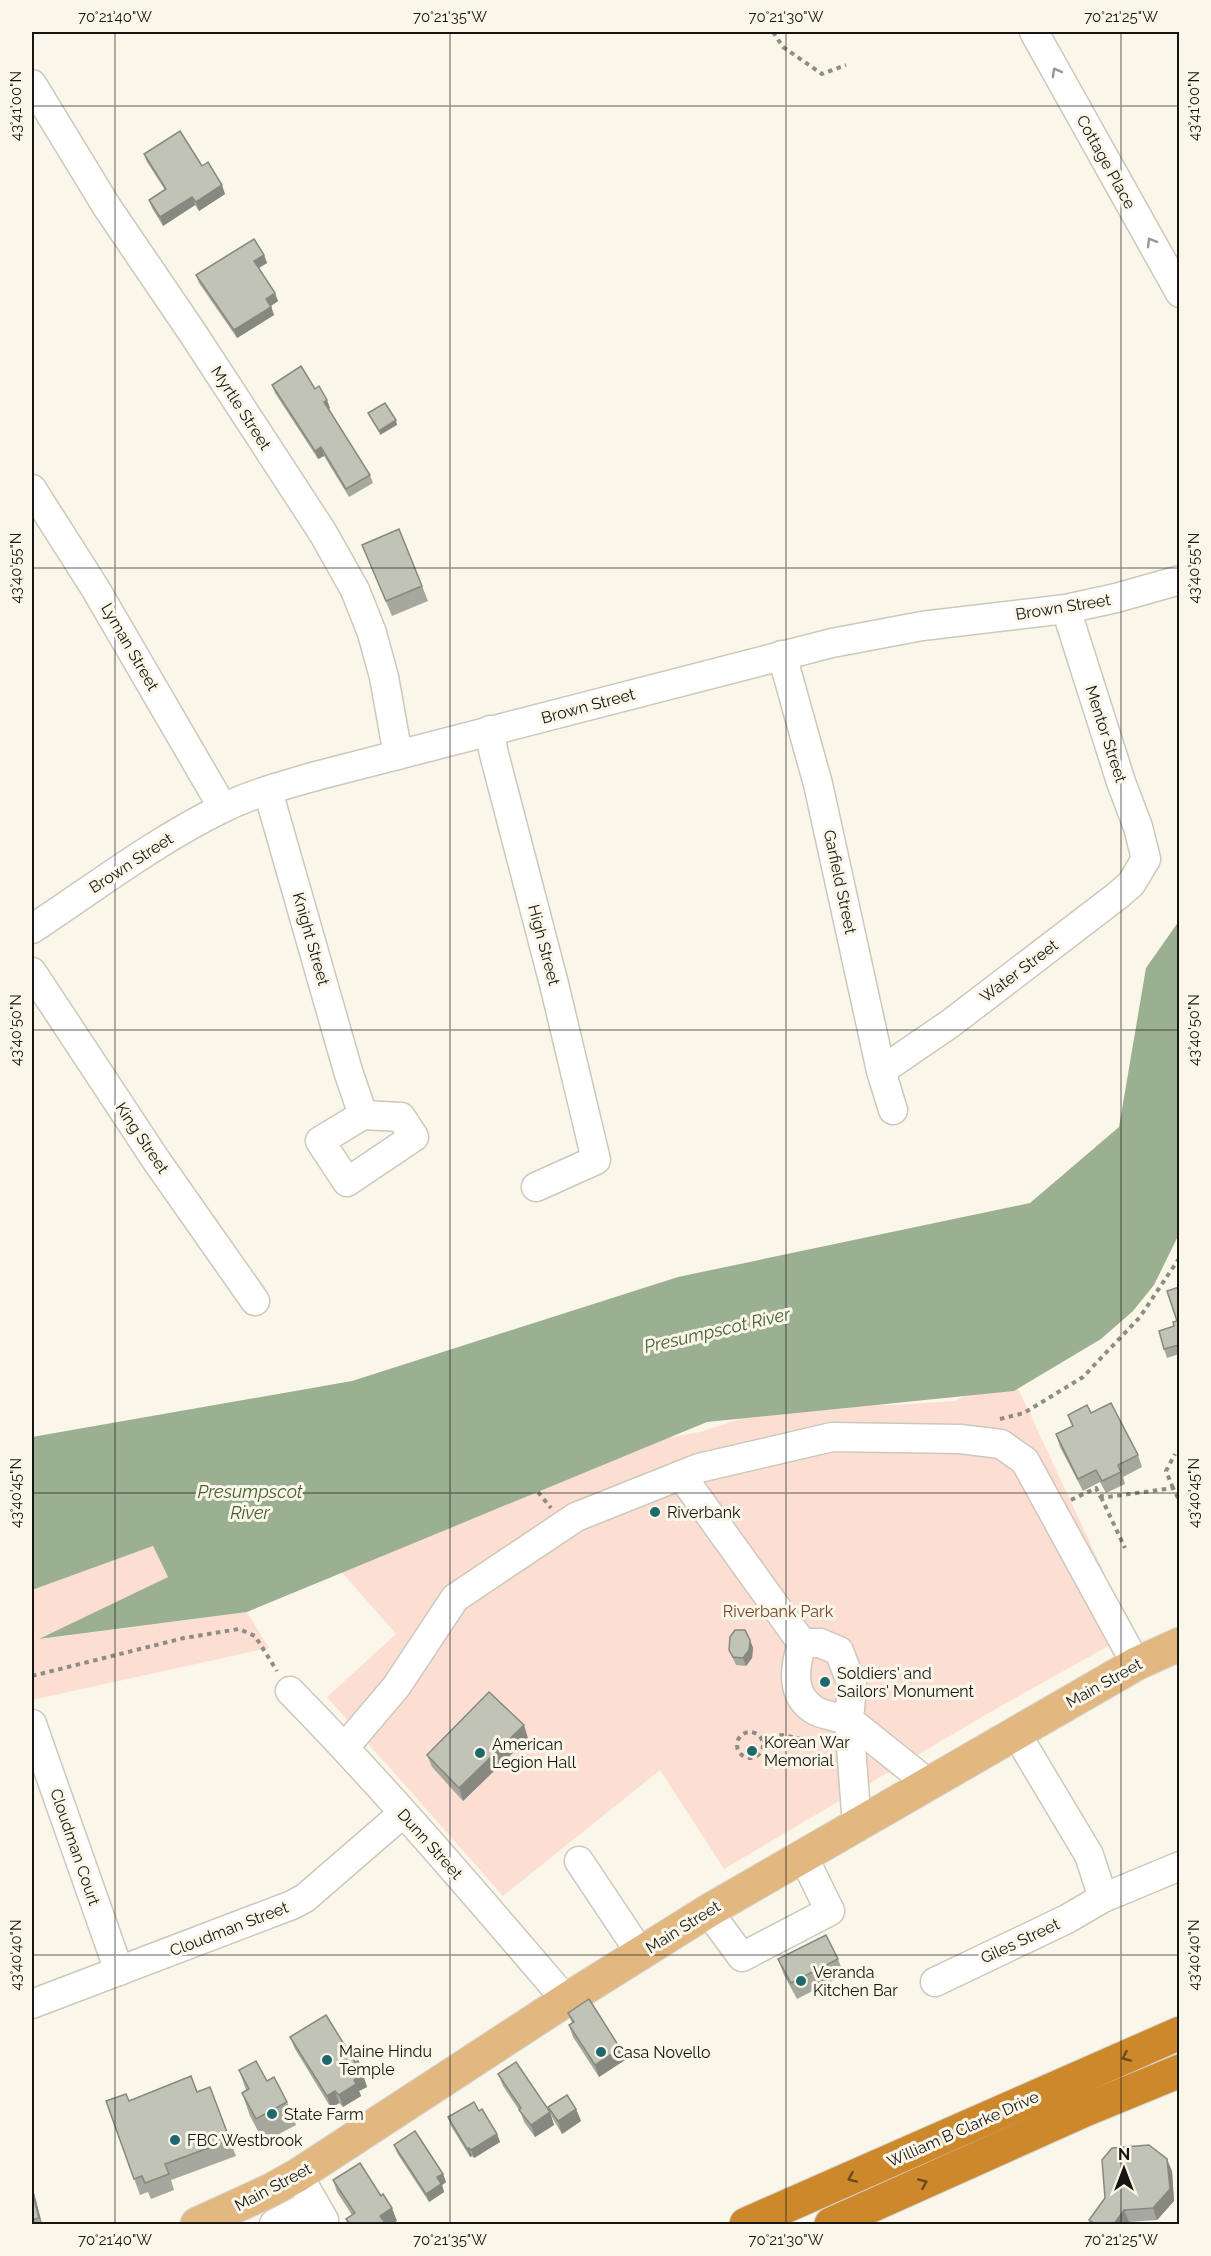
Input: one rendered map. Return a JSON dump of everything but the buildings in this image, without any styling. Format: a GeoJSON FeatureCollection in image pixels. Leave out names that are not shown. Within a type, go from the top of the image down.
{"type":"FeatureCollection","features":[{"type":"Feature","properties":{"kind":"highway","name":"William B Clarke Drive"},"geometry":{"type":"LineString","coordinates":[[746,2224],[1179,2033]]}},
{"type":"Feature","properties":{"kind":"highway","name":"William B Clarke Drive"},"geometry":{"type":"LineString","coordinates":[[831,2224],[1085,2110],[1179,2071]]}},
{"type":"Feature","properties":{"kind":"main road","name":"Main Street"},"geometry":{"type":"LineString","coordinates":[[214,2221],[316,2209],[566,2000],[708,1911],[1136,1664],[1179,1644]]}},
{"type":"Feature","properties":{"kind":"street","name":"Cottage Place"},"geometry":{"type":"LineString","coordinates":[[1034,32],[1179,293]]}},
{"type":"Feature","properties":{"kind":"street","name":"Myrtle Street"},"geometry":{"type":"LineString","coordinates":[[32,84],[107,207],[192,332],[323,533],[355,590],[372,633],[384,677],[398,755]]}},
{"type":"Feature","properties":{"kind":"street","name":"Lyman Street"},"geometry":{"type":"LineString","coordinates":[[32,489],[95,588],[223,808]]}},
{"type":"Feature","properties":{"kind":"street","name":"Brown Street"},"geometry":{"type":"LineString","coordinates":[[32,929],[170,837],[223,808],[268,791],[490,730],[867,635],[1066,609],[1179,580]]}},
{"type":"Feature","properties":{"kind":"street","name":"Mentor Street"},"geometry":{"type":"LineString","coordinates":[[1066,609],[1121,782],[1138,826],[1146,860]]}},
{"type":"Feature","properties":{"kind":"street","name":"Garfield Street"},"geometry":{"type":"LineString","coordinates":[[782,655],[818,784],[881,1071],[893,1110]]}},
{"type":"Feature","properties":{"kind":"street","name":"High Street"},"geometry":{"type":"LineString","coordinates":[[490,730],[493,750],[554,984],[596,1160],[536,1187]]}},
{"type":"Feature","properties":{"kind":"street","name":"Knight Street"},"geometry":{"type":"LineString","coordinates":[[268,791],[353,1088],[363,1115]]}},
{"type":"Feature","properties":{"kind":"street","name":"Water Street"},"geometry":{"type":"LineString","coordinates":[[881,1071],[951,1023],[1117,896],[1131,884],[1146,860]]}},
{"type":"Feature","properties":{"kind":"street","name":"King Street"},"geometry":{"type":"LineString","coordinates":[[32,972],[156,1160],[255,1301]]}},
{"type":"Feature","properties":{"kind":"street"},"geometry":{"type":"LineString","coordinates":[[345,1747],[396,1687],[455,1598],[576,1517],[699,1468],[832,1437],[960,1438],[1001,1443],[1025,1461],[1136,1664]]}},
{"type":"Feature","properties":{"kind":"street"},"geometry":{"type":"LineString","coordinates":[[681,1475],[802,1642]]}},
{"type":"Feature","properties":{"kind":"street"},"geometry":{"type":"LineString","coordinates":[[802,1642],[820,1643],[839,1651],[852,1685],[849,1720],[857,1825]]}},
{"type":"Feature","properties":{"kind":"street"},"geometry":{"type":"LineString","coordinates":[[802,1642],[795,1669],[799,1694],[815,1710],[849,1720],[929,1784]]}},
{"type":"Feature","properties":{"kind":"street","name":"Dunn Street"},"geometry":{"type":"LineString","coordinates":[[290,1691],[387,1794],[566,2000]]}},
{"type":"Feature","properties":{"kind":"street","name":"Cloudman Court"},"geometry":{"type":"LineString","coordinates":[[32,1724],[119,1971]]}},
{"type":"Feature","properties":{"kind":"street"},"geometry":{"type":"LineString","coordinates":[[1016,1733],[1089,1855],[1103,1898]]}},
{"type":"Feature","properties":{"kind":"street","name":"Cloudman Street"},"geometry":{"type":"LineString","coordinates":[[32,2004],[292,1905],[305,1898],[402,1814]]}},
{"type":"Feature","properties":{"kind":"street"},"geometry":{"type":"LineString","coordinates":[[708,1911],[742,1957],[830,1911],[803,1857]]}},
{"type":"Feature","properties":{"kind":"street"},"geometry":{"type":"LineString","coordinates":[[579,1861],[641,1954]]}},
{"type":"Feature","properties":{"kind":"street","name":"Giles Street"},"geometry":{"type":"LineString","coordinates":[[935,1982],[968,1964],[1067,1919],[1103,1898],[1179,1866]]}},
{"type":"Feature","properties":{"kind":"street"},"geometry":{"type":"LineString","coordinates":[[274,2224],[316,2209]]}},
{"type":"Feature","properties":{"kind":"path"},"geometry":{"type":"LineString","coordinates":[[773,32],[783,47],[822,74],[846,65]]}},
{"type":"Feature","properties":{"kind":"path"},"geometry":{"type":"LineString","coordinates":[[1175,1454],[1166,1472],[1179,1502]]}},
{"type":"Feature","properties":{"kind":"path"},"geometry":{"type":"LineString","coordinates":[[1096,1488],[1125,1548]]}},
{"type":"Feature","properties":{"kind":"path"},"geometry":{"type":"LineString","coordinates":[[1100,1496],[1173,1488]]}},
{"type":"Feature","properties":{"kind":"path"},"geometry":{"type":"LineString","coordinates":[[538,1492],[553,1511]]}},
{"type":"Feature","properties":{"kind":"path"},"geometry":{"type":"LineString","coordinates":[[746,1732],[752,1732],[762,1740],[760,1753],[756,1757],[743,1756],[737,1747],[740,1735],[746,1732]]}},
{"type":"Feature","properties":{"kind":"path"},"geometry":{"type":"LineString","coordinates":[[762,1740],[782,1735],[802,1739]]}},
{"type":"Feature","properties":{"kind":"green space","name":"Riverbank Park"},"geometry":{"type":"Polygon","coordinates":[[[1011,1373],[1132,1633],[999,1707],[724,1869],[660,1770],[503,1896],[327,1697],[396,1634],[333,1562],[652,1441],[700,1432],[749,1416],[822,1401],[891,1405],[955,1401],[1011,1373]]]}},
{"type":"Feature","properties":{"kind":"green space"},"geometry":{"type":"Polygon","coordinates":[[[153,1546],[168,1577],[42,1639],[247,1612],[269,1648],[32,1700],[32,1590],[153,1546]]]}},
{"type":"Feature","properties":{"kind":"water","name":"Presumpscot River"},"geometry":{"type":"Polygon","coordinates":[[[1179,921],[1179,1234],[1154,1285],[1133,1311],[1101,1339],[1014,1391],[707,1422],[247,1612],[39,1639],[168,1577],[153,1546],[32,1590],[32,1437],[352,1381],[678,1277],[1030,1203],[1119,1127],[1146,968],[1179,921]]]}},
{"type":"Feature","properties":{"kind":"place","name":"Riverbank"},"geometry":{"type":"Point","coordinates":[655,1512]}},
{"type":"Feature","properties":{"kind":"place","name":"Soldiers' and Sailors' Monument"},"geometry":{"type":"Point","coordinates":[825,1682]}},
{"type":"Feature","properties":{"kind":"place","name":"Korean War Memorial"},"geometry":{"type":"Point","coordinates":[752,1751]}},
{"type":"Feature","properties":{"kind":"place","name":"American Legion Hall"},"geometry":{"type":"Point","coordinates":[480,1753]}},
{"type":"Feature","properties":{"kind":"place","name":"Veranda Kitchen Bar"},"geometry":{"type":"Point","coordinates":[801,1981]}},
{"type":"Feature","properties":{"kind":"place","name":"Casa Novello"},"geometry":{"type":"Point","coordinates":[601,2052]}},
{"type":"Feature","properties":{"kind":"place","name":"Maine Hindu Temple"},"geometry":{"type":"Point","coordinates":[327,2060]}},
{"type":"Feature","properties":{"kind":"place","name":"State Farm"},"geometry":{"type":"Point","coordinates":[272,2114]}},
{"type":"Feature","properties":{"kind":"place","name":"FBC Westbrook"},"geometry":{"type":"Point","coordinates":[175,2140]}}]}
